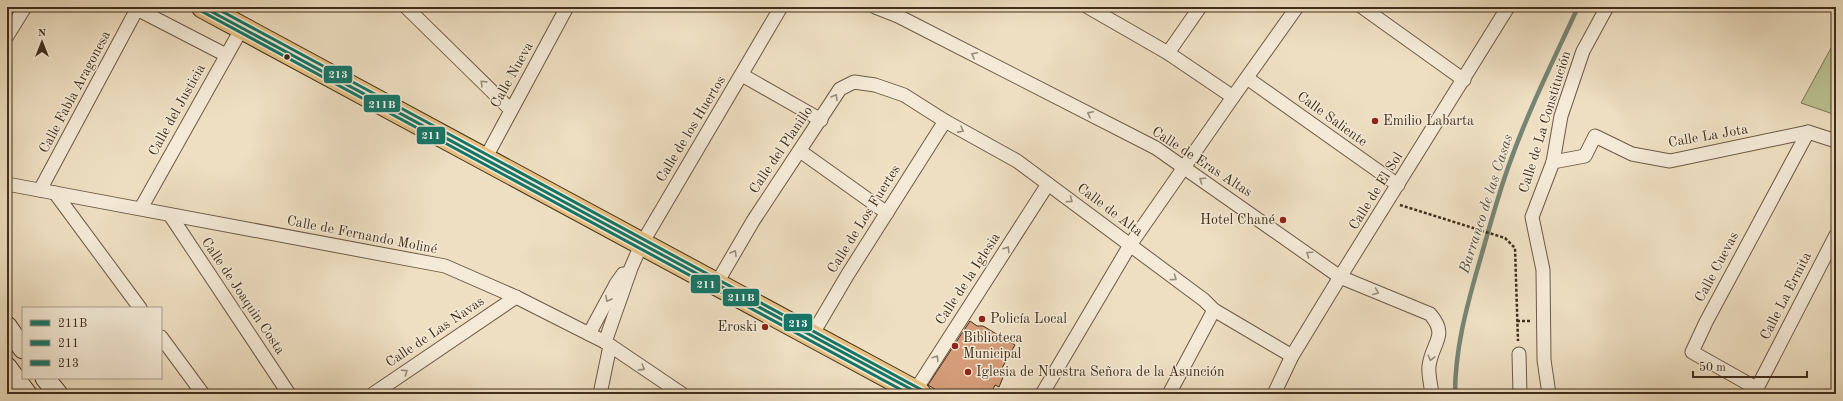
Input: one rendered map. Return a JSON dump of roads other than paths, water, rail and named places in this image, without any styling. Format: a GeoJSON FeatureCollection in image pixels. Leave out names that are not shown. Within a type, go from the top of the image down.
{"type":"FeatureCollection","features":[{"type":"Feature","properties":{"kind":"highway"},"geometry":{"type":"LineString","coordinates":[[203,7],[641,245],[711,281],[918,393]]}},
{"type":"Feature","properties":{"kind":"street"},"geometry":{"type":"LineString","coordinates":[[7,36],[26,7]]}},
{"type":"Feature","properties":{"kind":"street"},"geometry":{"type":"LineString","coordinates":[[406,7],[511,110]]}},
{"type":"Feature","properties":{"kind":"street","name":"Calle Nueva"},"geometry":{"type":"LineString","coordinates":[[485,159],[568,7]]}},
{"type":"Feature","properties":{"kind":"street","name":"Calle de los Huertos"},"geometry":{"type":"LineString","coordinates":[[600,394],[607,344],[631,268],[641,245],[781,7]]}},
{"type":"Feature","properties":{"kind":"street"},"geometry":{"type":"LineString","coordinates":[[1088,7],[1168,53],[1232,97]]}},
{"type":"Feature","properties":{"kind":"street"},"geometry":{"type":"LineString","coordinates":[[1168,53],[1200,7]]}},
{"type":"Feature","properties":{"kind":"street"},"geometry":{"type":"LineString","coordinates":[[1042,394],[1130,245],[1185,168],[1232,97],[1297,7]]}},
{"type":"Feature","properties":{"kind":"street"},"geometry":{"type":"LineString","coordinates":[[1362,7],[1464,80]]}},
{"type":"Feature","properties":{"kind":"street","name":"Calle de El Sol"},"geometry":{"type":"LineString","coordinates":[[1274,394],[1292,356],[1508,7]]}},
{"type":"Feature","properties":{"kind":"street","name":"Calle de La Constitución"},"geometry":{"type":"LineString","coordinates":[[1549,394],[1544,360],[1543,270],[1532,217],[1553,162],[1561,116],[1583,51],[1607,7]]}},
{"type":"Feature","properties":{"kind":"street"},"geometry":{"type":"LineString","coordinates":[[135,8],[226,55]]}},
{"type":"Feature","properties":{"kind":"street","name":"Calle Fabla Aragonesa"},"geometry":{"type":"LineString","coordinates":[[40,190],[135,8]]}},
{"type":"Feature","properties":{"kind":"street","name":"Calle de Eras Altas"},"geometry":{"type":"LineString","coordinates":[[878,8],[898,16],[1156,148],[1340,277],[1430,314],[1438,324],[1439,337],[1431,356],[1429,368],[1432,394]]}},
{"type":"Feature","properties":{"kind":"street","name":"Calle del Justicia"},"geometry":{"type":"LineString","coordinates":[[141,208],[242,28]]}},
{"type":"Feature","properties":{"kind":"street"},"geometry":{"type":"LineString","coordinates":[[742,75],[821,120]]}},
{"type":"Feature","properties":{"kind":"street","name":"Calle Saliente"},"geometry":{"type":"LineString","coordinates":[[1247,78],[1398,185]]}},
{"type":"Feature","properties":{"kind":"street","name":"Calle del Planillo"},"geometry":{"type":"LineString","coordinates":[[711,281],[718,281],[753,221],[821,120],[840,88],[854,82],[875,86],[904,95]]}},
{"type":"Feature","properties":{"kind":"street","name":"Calle de Alta"},"geometry":{"type":"LineString","coordinates":[[904,95],[945,121],[1016,162],[1048,184],[1204,300],[1214,310],[1292,356]]}},
{"type":"Feature","properties":{"kind":"street","name":"Calle de Los Fuertes"},"geometry":{"type":"LineString","coordinates":[[812,335],[886,213],[945,121]]}},
{"type":"Feature","properties":{"kind":"street","name":"Calle La Jota"},"geometry":{"type":"LineString","coordinates":[[1553,162],[1585,156],[1595,136],[1632,154],[1670,161],[1808,132],[1836,141]]}},
{"type":"Feature","properties":{"kind":"street","name":"Calle Cuevas"},"geometry":{"type":"LineString","coordinates":[[1755,391],[1692,352],[1706,322],[1808,132]]}},
{"type":"Feature","properties":{"kind":"street"},"geometry":{"type":"LineString","coordinates":[[800,150],[886,213]]}},
{"type":"Feature","properties":{"kind":"street","name":"Calle de Fernando Moliné"},"geometry":{"type":"LineString","coordinates":[[7,184],[445,266],[516,297],[607,344],[682,394]]}},
{"type":"Feature","properties":{"kind":"street","name":"Calle de la Iglesia"},"geometry":{"type":"LineString","coordinates":[[918,393],[1048,184]]}},
{"type":"Feature","properties":{"kind":"street"},"geometry":{"type":"LineString","coordinates":[[55,193],[139,307]]}},
{"type":"Feature","properties":{"kind":"street","name":"Calle de Joaquin Costa"},"geometry":{"type":"LineString","coordinates":[[170,215],[288,394]]}},
{"type":"Feature","properties":{"kind":"street","name":"Calle La Ermita"},"geometry":{"type":"LineString","coordinates":[[1755,391],[1836,235]]}},
{"type":"Feature","properties":{"kind":"street","name":"Calle de los Huertos"},"geometry":{"type":"LineString","coordinates":[[588,334],[616,284],[631,268]]}},
{"type":"Feature","properties":{"kind":"street","name":"Calle de Las Navas"},"geometry":{"type":"LineString","coordinates":[[373,394],[516,297]]}},
{"type":"Feature","properties":{"kind":"street"},"geometry":{"type":"LineString","coordinates":[[1169,394],[1214,310]]}},
{"type":"Feature","properties":{"kind":"street"},"geometry":{"type":"LineString","coordinates":[[7,326],[22,348]]}},
{"type":"Feature","properties":{"kind":"street"},"geometry":{"type":"LineString","coordinates":[[162,337],[203,394]]}},
{"type":"Feature","properties":{"kind":"street"},"geometry":{"type":"LineString","coordinates":[[1519,354],[1520,394]]}},
{"type":"Feature","properties":{"kind":"street"},"geometry":{"type":"LineString","coordinates":[[7,367],[27,394]]}},
{"type":"Feature","properties":{"kind":"street"},"geometry":{"type":"LineString","coordinates":[[46,379],[58,394]]}},
{"type":"Feature","properties":{"kind":"waterway","name":"Barranco de las Casas"},"geometry":{"type":"LineString","coordinates":[[1455,394],[1455,378],[1465,314],[1500,190],[1524,125],[1578,7]]}},
{"type":"Feature","properties":{"kind":"place","name":"Emilio Labarta"},"geometry":{"type":"Point","coordinates":[1375,121]}},
{"type":"Feature","properties":{"kind":"place","name":"Hotel Chané"},"geometry":{"type":"Point","coordinates":[1283,220]}},
{"type":"Feature","properties":{"kind":"place","name":"Policía Local"},"geometry":{"type":"Point","coordinates":[982,319]}},
{"type":"Feature","properties":{"kind":"place","name":"Eroski"},"geometry":{"type":"Point","coordinates":[765,327]}},
{"type":"Feature","properties":{"kind":"place","name":"Biblioteca Municipal"},"geometry":{"type":"Point","coordinates":[955,346]}},
{"type":"Feature","properties":{"kind":"place","name":"Iglesia de Nuestra Señora de la Asunción"},"geometry":{"type":"Point","coordinates":[968,372]}}]}
